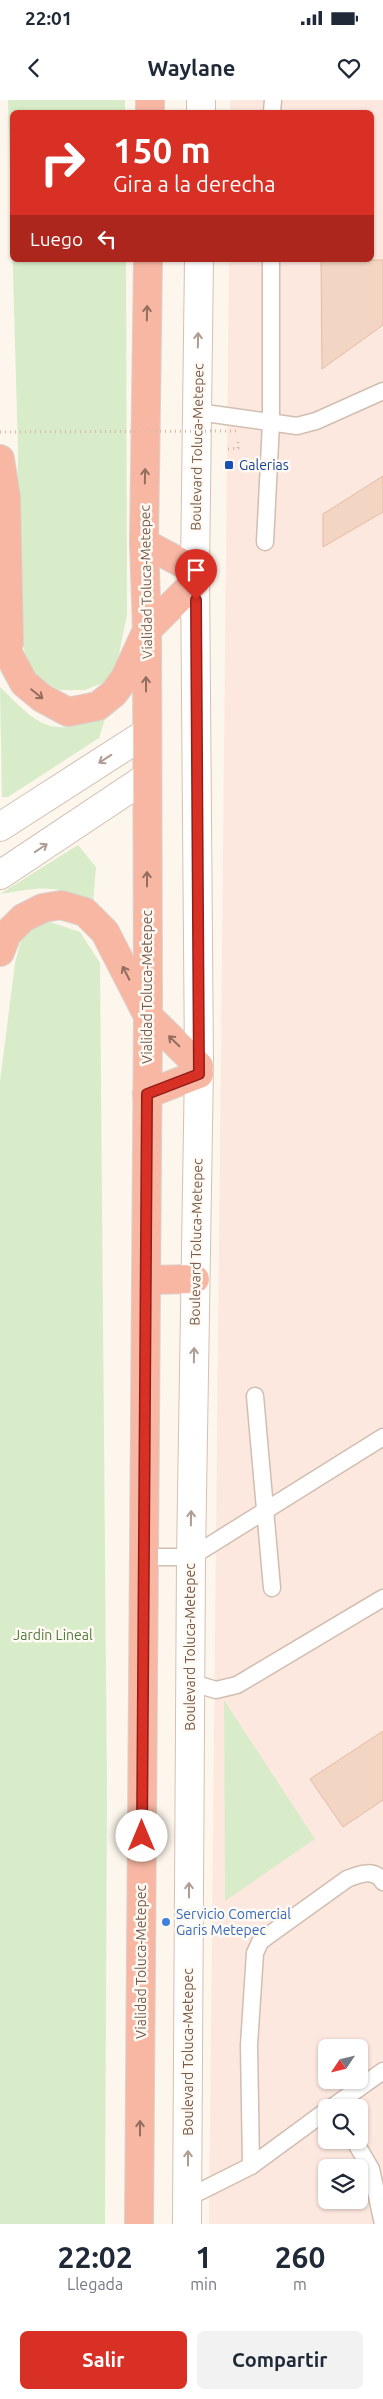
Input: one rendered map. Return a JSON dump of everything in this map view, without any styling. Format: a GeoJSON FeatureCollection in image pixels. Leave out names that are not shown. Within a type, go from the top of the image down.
{"type":"FeatureCollection","features":[{"type":"Feature","properties":{"kind":"highway","name":"Vialidad Toluca-Metepec"},"geometry":{"type":"LineString","coordinates":[[139,2224],[148,1016],[147,630],[144,543],[148,262]]}},
{"type":"Feature","properties":{"kind":"highway"},"geometry":{"type":"LineString","coordinates":[[0,459],[6,498],[9,655]]}},
{"type":"Feature","properties":{"kind":"highway"},"geometry":{"type":"LineString","coordinates":[[0,624],[9,655],[24,683],[42,698],[68,712],[98,706],[114,693],[125,678],[147,630],[196,576],[144,543]]}},
{"type":"Feature","properties":{"kind":"highway"},"geometry":{"type":"LineString","coordinates":[[0,952],[7,934],[23,918],[43,908],[61,905],[85,912],[105,932],[148,1016],[199,1070],[147,1094]]}},
{"type":"Feature","properties":{"kind":"highway"},"geometry":{"type":"LineString","coordinates":[[146,1280],[195,1279]]}},
{"type":"Feature","properties":{"kind":"main road","name":"Boulevard Toluca-Metepec"},"geometry":{"type":"LineString","coordinates":[[187,2211],[190,1557],[199,1070],[196,576],[199,262]]}},
{"type":"Feature","properties":{"kind":"main road"},"geometry":{"type":"LineString","coordinates":[[0,827],[146,733]]}},
{"type":"Feature","properties":{"kind":"main road"},"geometry":{"type":"LineString","coordinates":[[0,875],[147,777]]}},
{"type":"Feature","properties":{"kind":"lane"},"geometry":{"type":"LineString","coordinates":[[265,542],[271,424],[271,262]]}},
{"type":"Feature","properties":{"kind":"lane"},"geometry":{"type":"LineString","coordinates":[[198,412],[271,424],[296,426],[316,422],[383,391]]}},
{"type":"Feature","properties":{"kind":"lane"},"geometry":{"type":"LineString","coordinates":[[256,1396],[272,1588]]}},
{"type":"Feature","properties":{"kind":"lane"},"geometry":{"type":"LineString","coordinates":[[143,1557],[190,1557],[383,1438]]}},
{"type":"Feature","properties":{"kind":"lane"},"geometry":{"type":"LineString","coordinates":[[190,1682],[216,1690],[237,1685],[383,1598]]}},
{"type":"Feature","properties":{"kind":"lane"},"geometry":{"type":"LineString","coordinates":[[251,2166],[249,2045],[255,1953],[260,1942],[346,1879],[370,1873],[380,1877],[383,1882]]}},
{"type":"Feature","properties":{"kind":"lane"},"geometry":{"type":"LineString","coordinates":[[345,2099],[383,2072]]}},
{"type":"Feature","properties":{"kind":"lane"},"geometry":{"type":"LineString","coordinates":[[187,2211],[318,2118]]}},
{"type":"Feature","properties":{"kind":"lane"},"geometry":{"type":"LineString","coordinates":[[359,2149],[371,2169],[383,2224]]}},
{"type":"Feature","properties":{"kind":"path"},"geometry":{"type":"LineString","coordinates":[[0,432],[238,431]]}},
{"type":"Feature","properties":{"kind":"shaded area"},"geometry":{"type":"Polygon","coordinates":[[[230,100],[383,100],[383,2224],[209,2224],[229,262],[374,262],[374,110],[230,110],[230,100]]]}},
{"type":"Feature","properties":{"kind":"green space"},"geometry":{"type":"Polygon","coordinates":[[[8,100],[125,100],[125,110],[10,110],[10,170],[8,100]]]}},
{"type":"Feature","properties":{"kind":"green space"},"geometry":{"type":"Polygon","coordinates":[[[13,262],[126,262],[127,615],[117,664],[105,682],[85,690],[59,690],[37,677],[25,654],[16,603],[18,449],[13,262]]]}},
{"type":"Feature","properties":{"kind":"green space"},"geometry":{"type":"Polygon","coordinates":[[[0,687],[26,712],[36,720],[47,725],[58,727],[71,726],[87,723],[106,716],[99,738],[8,797],[2,797],[0,687]]]}},
{"type":"Feature","properties":{"kind":"green space"},"geometry":{"type":"Polygon","coordinates":[[[78,845],[96,867],[93,904],[69,893],[48,888],[0,894],[78,845]]]}},
{"type":"Feature","properties":{"kind":"green space","name":"Jardin Lineal"},"geometry":{"type":"Polygon","coordinates":[[[47,921],[80,932],[100,963],[107,1791],[105,2224],[0,2224],[0,1082],[15,963],[22,936],[47,921]]]}},
{"type":"Feature","properties":{"kind":"green space"},"geometry":{"type":"Polygon","coordinates":[[[224,1700],[315,1839],[225,1901],[224,1700]]]}},
{"type":"Feature","properties":{"kind":"building"},"geometry":{"type":"Polygon","coordinates":[[[374,260],[383,260],[383,325],[322,369],[321,262],[374,262],[374,260]]]}},
{"type":"Feature","properties":{"kind":"building"},"geometry":{"type":"Polygon","coordinates":[[[383,476],[383,512],[323,547],[323,514],[383,476]]]}},
{"type":"Feature","properties":{"kind":"building"},"geometry":{"type":"Polygon","coordinates":[[[383,1731],[383,1800],[343,1827],[310,1779],[383,1731]]]}},
{"type":"Feature","properties":{"kind":"place","name":"Galerias"},"geometry":{"type":"Point","coordinates":[229,465]}},
{"type":"Feature","properties":{"kind":"place","name":"Servicio Comercial Garis Metepec"},"geometry":{"type":"Point","coordinates":[166,1922]}},
{"type":"Feature","properties":{"kind":"route"},"geometry":{"type":"LineString","coordinates":[[142,1836],[147,1094],[199,1074],[196,600]]}}]}
